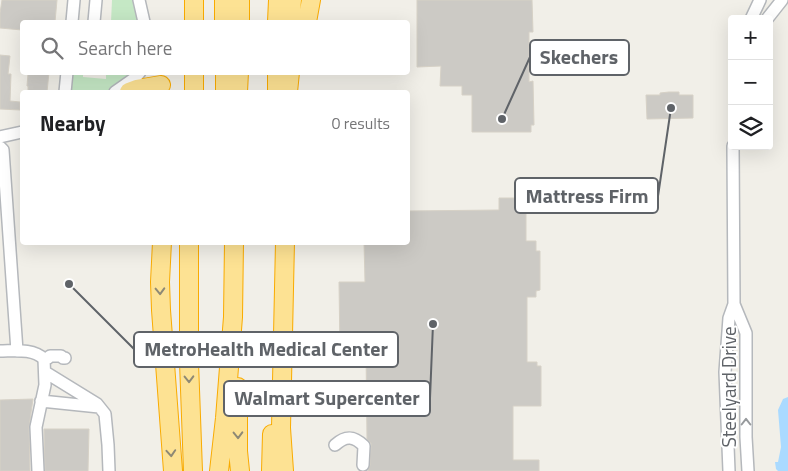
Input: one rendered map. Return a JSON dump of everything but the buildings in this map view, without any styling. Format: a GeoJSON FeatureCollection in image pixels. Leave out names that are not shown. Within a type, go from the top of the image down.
{"type":"FeatureCollection","features":[{"type":"Feature","properties":{"kind":"highway"},"geometry":{"type":"LineString","coordinates":[[194,0],[194,20]]}},
{"type":"Feature","properties":{"kind":"highway"},"geometry":{"type":"LineString","coordinates":[[224,0],[224,20]]}},
{"type":"Feature","properties":{"kind":"highway"},"geometry":{"type":"LineString","coordinates":[[240,0],[240,20]]}},
{"type":"Feature","properties":{"kind":"highway"},"geometry":{"type":"LineString","coordinates":[[277,20],[278,0]]}},
{"type":"Feature","properties":{"kind":"highway"},"geometry":{"type":"LineString","coordinates":[[290,20],[292,0]]}},
{"type":"Feature","properties":{"kind":"highway"},"geometry":{"type":"LineString","coordinates":[[298,20],[303,0]]}},
{"type":"Feature","properties":{"kind":"highway"},"geometry":{"type":"LineString","coordinates":[[307,20],[311,0]]}},
{"type":"Feature","properties":{"kind":"highway"},"geometry":{"type":"LineString","coordinates":[[194,75],[194,90]]}},
{"type":"Feature","properties":{"kind":"highway"},"geometry":{"type":"LineString","coordinates":[[224,75],[225,90]]}},
{"type":"Feature","properties":{"kind":"highway"},"geometry":{"type":"LineString","coordinates":[[238,90],[239,75]]}},
{"type":"Feature","properties":{"kind":"highway"},"geometry":{"type":"LineString","coordinates":[[277,75],[277,90]]}},
{"type":"Feature","properties":{"kind":"highway"},"geometry":{"type":"LineString","coordinates":[[287,90],[289,75]]}},
{"type":"Feature","properties":{"kind":"highway"},"geometry":{"type":"LineString","coordinates":[[296,90],[299,75]]}},
{"type":"Feature","properties":{"kind":"highway"},"geometry":{"type":"LineString","coordinates":[[134,90],[161,87]]}},
{"type":"Feature","properties":{"kind":"highway"},"geometry":{"type":"LineString","coordinates":[[162,245],[161,310],[173,471]]}},
{"type":"Feature","properties":{"kind":"highway"},"geometry":{"type":"LineString","coordinates":[[189,245],[189,362],[193,471]]}},
{"type":"Feature","properties":{"kind":"highway"},"geometry":{"type":"LineString","coordinates":[[220,463],[217,436],[221,370],[224,245]]}},
{"type":"Feature","properties":{"kind":"highway"},"geometry":{"type":"LineString","coordinates":[[220,463],[233,317],[234,245]]}},
{"type":"Feature","properties":{"kind":"highway"},"geometry":{"type":"LineString","coordinates":[[271,471],[275,245]]}},
{"type":"Feature","properties":{"kind":"highway"},"geometry":{"type":"LineString","coordinates":[[284,471],[281,428],[285,245]]}},
{"type":"Feature","properties":{"kind":"highway"},"geometry":{"type":"LineString","coordinates":[[233,317],[239,397],[238,442],[240,471]]}},
{"type":"Feature","properties":{"kind":"street"},"geometry":{"type":"LineString","coordinates":[[72,20],[74,0]]}},
{"type":"Feature","properties":{"kind":"street"},"geometry":{"type":"LineString","coordinates":[[94,20],[96,0]]}},
{"type":"Feature","properties":{"kind":"street"},"geometry":{"type":"LineString","coordinates":[[139,0],[144,20]]}},
{"type":"Feature","properties":{"kind":"street"},"geometry":{"type":"LineString","coordinates":[[752,15],[760,0]]}},
{"type":"Feature","properties":{"kind":"street"},"geometry":{"type":"LineString","coordinates":[[770,15],[782,0]]}},
{"type":"Feature","properties":{"kind":"street"},"geometry":{"type":"LineString","coordinates":[[65,90],[67,75]]}},
{"type":"Feature","properties":{"kind":"street"},"geometry":{"type":"LineString","coordinates":[[118,90],[138,75]]}},
{"type":"Feature","properties":{"kind":"street"},"geometry":{"type":"LineString","coordinates":[[0,137],[20,132]]}},
{"type":"Feature","properties":{"kind":"street"},"geometry":{"type":"LineString","coordinates":[[0,147],[3,150],[16,351]]}},
{"type":"Feature","properties":{"kind":"street","name":"Steelyard Drive"},"geometry":{"type":"LineString","coordinates":[[729,471],[725,372],[729,318],[734,304],[733,150]]}},
{"type":"Feature","properties":{"kind":"street","name":"Steelyard Drive"},"geometry":{"type":"LineString","coordinates":[[734,304],[746,334],[746,437],[748,471]]}},
{"type":"Feature","properties":{"kind":"street"},"geometry":{"type":"LineString","coordinates":[[0,351],[34,352],[46,359]]}},
{"type":"Feature","properties":{"kind":"street"},"geometry":{"type":"LineString","coordinates":[[46,359],[50,356],[61,356],[64,358]]}},
{"type":"Feature","properties":{"kind":"street"},"geometry":{"type":"LineString","coordinates":[[38,471],[36,427],[45,385],[46,359]]}},
{"type":"Feature","properties":{"kind":"street"},"geometry":{"type":"LineString","coordinates":[[45,372],[100,407],[105,414],[108,471]]}},
{"type":"Feature","properties":{"kind":"street"},"geometry":{"type":"LineString","coordinates":[[41,402],[100,407]]}},
{"type":"Feature","properties":{"kind":"street"},"geometry":{"type":"LineString","coordinates":[[335,445],[346,438],[352,437],[356,439],[364,446],[363,465]]}},
{"type":"Feature","properties":{"kind":"green space"},"geometry":{"type":"Polygon","coordinates":[[[112,0],[138,0],[139,20],[111,20],[112,0]]]}},
{"type":"Feature","properties":{"kind":"green space"},"geometry":{"type":"Polygon","coordinates":[[[67,75],[83,75],[83,77],[106,79],[106,75],[139,75],[136,90],[65,90],[67,75]]]}},
{"type":"Feature","properties":{"kind":"water"},"geometry":{"type":"Polygon","coordinates":[[[788,397],[788,471],[778,471],[775,462],[778,462],[781,447],[778,410],[783,399],[788,397]]]}},
{"type":"Feature","properties":{"kind":"place","name":"Mattress Firm"},"geometry":{"type":"Point","coordinates":[671,108]}},
{"type":"Feature","properties":{"kind":"place","name":"Skechers"},"geometry":{"type":"Point","coordinates":[502,119]}},
{"type":"Feature","properties":{"kind":"place","name":"MetroHealth Medical Center"},"geometry":{"type":"Point","coordinates":[69,284]}},
{"type":"Feature","properties":{"kind":"place","name":"Walmart Supercenter"},"geometry":{"type":"Point","coordinates":[433,324]}}]}
